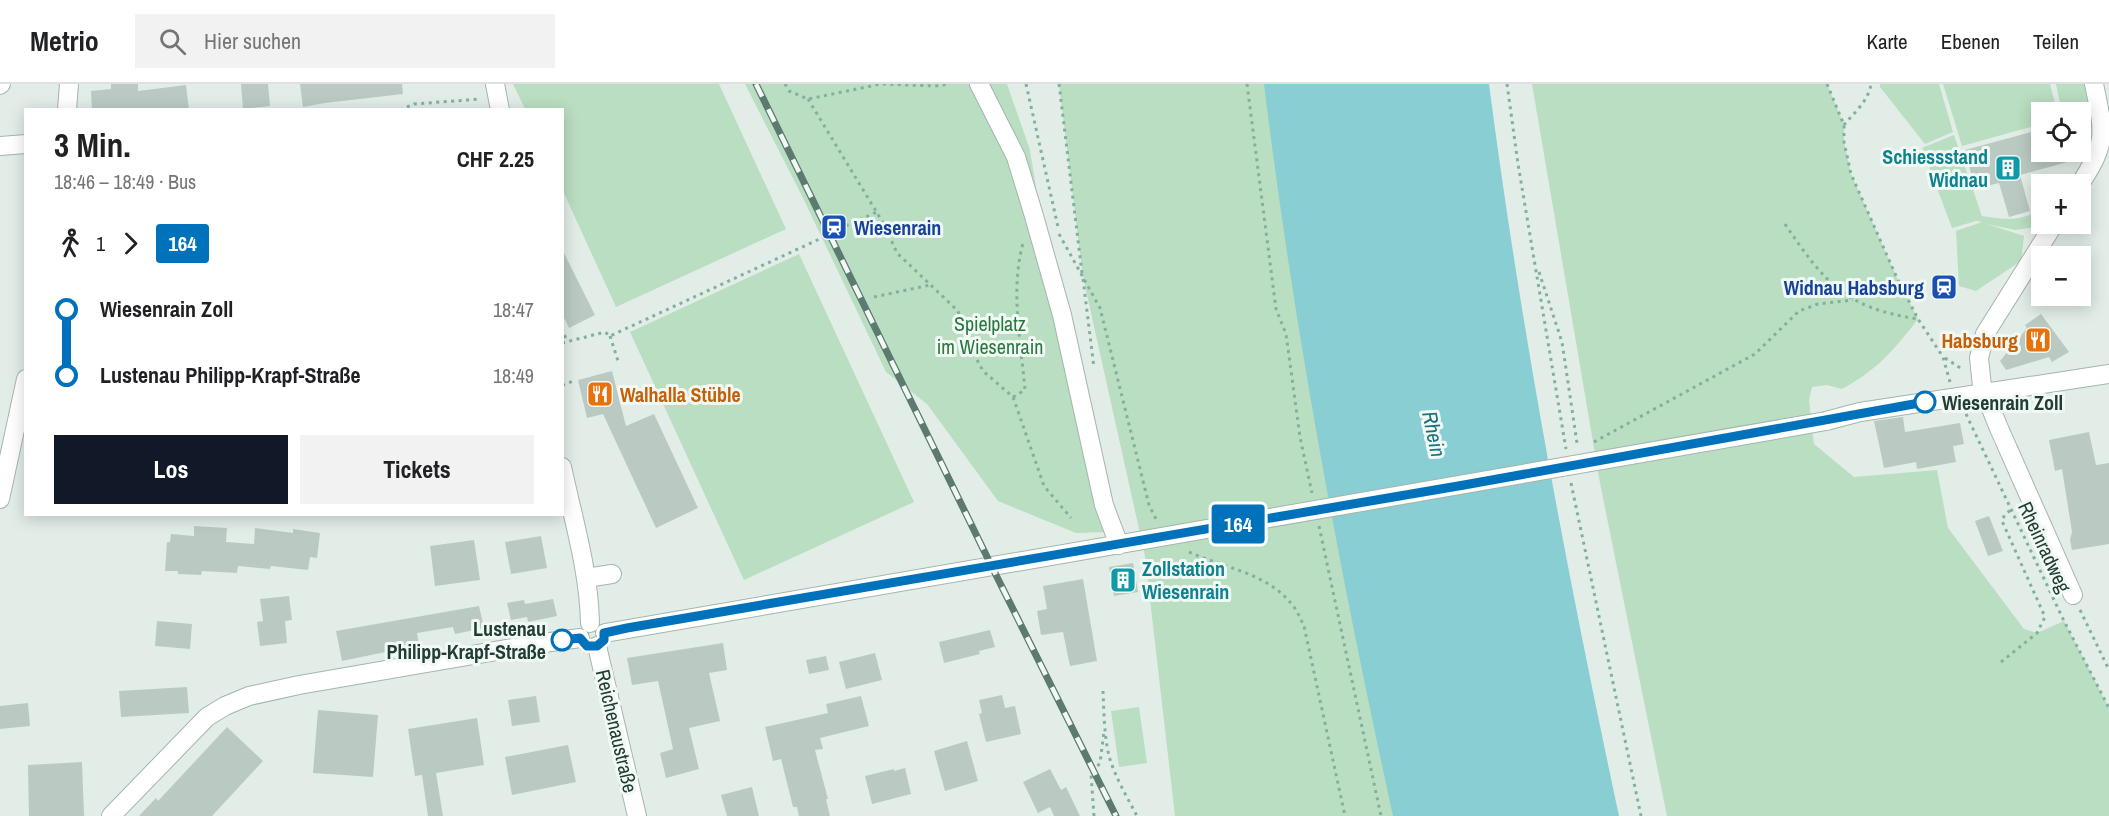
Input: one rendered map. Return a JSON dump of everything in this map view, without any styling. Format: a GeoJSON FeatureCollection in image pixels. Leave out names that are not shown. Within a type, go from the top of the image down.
{"type":"FeatureCollection","features":[{"type":"Feature","properties":{"kind":"street"},"geometry":{"type":"LineString","coordinates":[[66,108],[69,84]]}},
{"type":"Feature","properties":{"kind":"street"},"geometry":{"type":"LineString","coordinates":[[979,84],[1016,157],[1036,221],[1062,315],[1104,505],[1119,544]]}},
{"type":"Feature","properties":{"kind":"street"},"geometry":{"type":"LineString","coordinates":[[2086,174],[2102,144],[2102,122],[2094,84]]}},
{"type":"Feature","properties":{"kind":"street"},"geometry":{"type":"LineString","coordinates":[[0,146],[24,144]]}},
{"type":"Feature","properties":{"kind":"street"},"geometry":{"type":"LineString","coordinates":[[2048,234],[1984,334],[1979,358],[1982,386],[2012,460],[2073,595]]}},
{"type":"Feature","properties":{"kind":"street"},"geometry":{"type":"LineString","coordinates":[[111,816],[207,717],[249,696],[299,685],[1826,421],[1954,392],[1986,394],[2109,374]]}},
{"type":"Feature","properties":{"kind":"street"},"geometry":{"type":"LineString","coordinates":[[0,499],[24,388]]}},
{"type":"Feature","properties":{"kind":"street","name":"Reichenaustraße"},"geometry":{"type":"LineString","coordinates":[[564,476],[586,578],[593,635],[637,816]]}},
{"type":"Feature","properties":{"kind":"street"},"geometry":{"type":"LineString","coordinates":[[1112,502],[1119,544]]}},
{"type":"Feature","properties":{"kind":"street"},"geometry":{"type":"LineString","coordinates":[[586,578],[612,574]]}},
{"type":"Feature","properties":{"kind":"path"},"geometry":{"type":"LineString","coordinates":[[785,84],[789,91],[808,99],[881,84],[935,86],[950,84]]}},
{"type":"Feature","properties":{"kind":"path"},"geometry":{"type":"LineString","coordinates":[[1026,84],[1059,233],[1083,277],[1059,84]]}},
{"type":"Feature","properties":{"kind":"path"},"geometry":{"type":"LineString","coordinates":[[1247,84],[1276,309],[1286,334],[1300,437],[1312,495]]}},
{"type":"Feature","properties":{"kind":"path","name":"Rheinradweg"},"geometry":{"type":"LineString","coordinates":[[1827,84],[1845,125],[1844,142],[1851,174],[1897,278],[1918,319],[1943,357],[1954,392],[2064,621],[2109,708]]}},
{"type":"Feature","properties":{"kind":"path"},"geometry":{"type":"LineString","coordinates":[[1845,125],[1861,105],[1871,84]]}},
{"type":"Feature","properties":{"kind":"path"},"geometry":{"type":"LineString","coordinates":[[405,108],[414,104],[494,97]]}},
{"type":"Feature","properties":{"kind":"path"},"geometry":{"type":"LineString","coordinates":[[808,99],[877,212],[897,253],[958,311],[966,339],[983,371],[1013,398],[1044,486],[1071,518]]}},
{"type":"Feature","properties":{"kind":"path"},"geometry":{"type":"LineString","coordinates":[[839,229],[877,212]]}},
{"type":"Feature","properties":{"kind":"path"},"geometry":{"type":"LineString","coordinates":[[1013,398],[1025,390],[1017,297],[1019,259],[1025,235],[1036,221]]}},
{"type":"Feature","properties":{"kind":"path"},"geometry":{"type":"LineString","coordinates":[[1785,224],[1828,282],[1853,300],[1868,307],[1918,319]]}},
{"type":"Feature","properties":{"kind":"path"},"geometry":{"type":"LineString","coordinates":[[610,336],[826,236]]}},
{"type":"Feature","properties":{"kind":"path"},"geometry":{"type":"LineString","coordinates":[[1535,261],[1562,342],[1577,443],[1584,447]]}},
{"type":"Feature","properties":{"kind":"path"},"geometry":{"type":"LineString","coordinates":[[874,297],[930,285]]}},
{"type":"Feature","properties":{"kind":"path"},"geometry":{"type":"LineString","coordinates":[[1594,442],[1755,354],[1799,311],[1818,304],[1853,300]]}},
{"type":"Feature","properties":{"kind":"path"},"geometry":{"type":"LineString","coordinates":[[565,343],[605,332],[610,336],[619,364]]}},
{"type":"Feature","properties":{"kind":"path"},"geometry":{"type":"LineString","coordinates":[[564,384],[574,381]]}},
{"type":"Feature","properties":{"kind":"path"},"geometry":{"type":"LineString","coordinates":[[2001,662],[2037,633],[2045,617],[2002,521],[2005,514],[2011,510]]}},
{"type":"Feature","properties":{"kind":"path"},"geometry":{"type":"LineString","coordinates":[[1317,518],[1381,816]]}},
{"type":"Feature","properties":{"kind":"path"},"geometry":{"type":"LineString","coordinates":[[2073,595],[2109,670]]}},
{"type":"Feature","properties":{"kind":"path"},"geometry":{"type":"LineString","coordinates":[[1103,691],[1110,757],[1137,816]]}},
{"type":"Feature","properties":{"kind":"path"},"geometry":{"type":"LineString","coordinates":[[1094,816],[1091,774],[1100,763],[1105,726]]}},
{"type":"Feature","properties":{"kind":"green space"},"geometry":{"type":"Polygon","coordinates":[[[513,84],[719,84],[786,229],[616,307],[564,193],[564,108],[525,108],[513,84]]]}},
{"type":"Feature","properties":{"kind":"green space","name":"Spielplatz im Wiesenrain"},"geometry":{"type":"Polygon","coordinates":[[[745,84],[972,84],[1006,153],[1037,246],[1108,532],[1076,533],[998,501],[927,404],[886,372],[803,198],[745,84]]]}},
{"type":"Feature","properties":{"kind":"green space"},"geometry":{"type":"Polygon","coordinates":[[[979,84],[1007,84],[1030,150],[1040,213],[979,84]]]}},
{"type":"Feature","properties":{"kind":"green space"},"geometry":{"type":"Polygon","coordinates":[[[1059,84],[1265,84],[1395,816],[1175,816],[1145,556],[1083,277],[1059,84]]]}},
{"type":"Feature","properties":{"kind":"green space"},"geometry":{"type":"Polygon","coordinates":[[[1532,84],[1827,84],[1844,125],[1844,142],[1851,174],[1897,278],[1918,319],[1884,358],[1854,382],[1842,389],[1827,385],[1812,387],[1809,400],[1814,444],[1854,477],[1937,470],[1948,528],[2024,629],[2037,633],[2064,621],[2109,708],[2109,816],[1667,816],[1600,483],[1532,84]]]}},
{"type":"Feature","properties":{"kind":"green space"},"geometry":{"type":"Polygon","coordinates":[[[1880,84],[1939,84],[1953,132],[1925,144],[1880,87],[1880,84]]]}},
{"type":"Feature","properties":{"kind":"green space"},"geometry":{"type":"Polygon","coordinates":[[[1943,84],[2050,84],[2054,102],[2031,102],[2031,127],[1962,146],[1943,84]]]}},
{"type":"Feature","properties":{"kind":"green space"},"geometry":{"type":"Polygon","coordinates":[[[2056,84],[2084,84],[2088,102],[2060,102],[2056,84]]]}},
{"type":"Feature","properties":{"kind":"green space"},"geometry":{"type":"Polygon","coordinates":[[[1954,135],[1982,216],[2005,219],[2031,214],[2031,228],[2015,230],[1987,224],[2024,236],[2021,261],[1976,291],[1959,286],[1956,231],[1982,222],[1976,221],[1952,228],[1922,148],[1954,135]]]}},
{"type":"Feature","properties":{"kind":"green space"},"geometry":{"type":"Polygon","coordinates":[[[799,254],[914,502],[744,580],[630,332],[799,254]]]}},
{"type":"Feature","properties":{"kind":"green space"},"geometry":{"type":"Polygon","coordinates":[[[1139,707],[1147,763],[1119,767],[1111,711],[1139,707]]]}},
{"type":"Feature","properties":{"kind":"water","name":"Rhein"},"geometry":{"type":"Polygon","coordinates":[[[1264,84],[1489,84],[1530,360],[1546,451],[1619,816],[1393,816],[1320,452],[1289,268],[1264,84]]]}},
{"type":"Feature","properties":{"kind":"building"},"geometry":{"type":"Polygon","coordinates":[[[111,84],[138,84],[138,91],[186,85],[189,108],[92,108],[91,91],[111,89],[111,84]]]}},
{"type":"Feature","properties":{"kind":"building"},"geometry":{"type":"Polygon","coordinates":[[[241,84],[268,84],[270,106],[243,108],[241,84]]]}},
{"type":"Feature","properties":{"kind":"building"},"geometry":{"type":"Polygon","coordinates":[[[300,84],[402,84],[403,94],[303,107],[300,84]]]}},
{"type":"Feature","properties":{"kind":"building","name":"Schiessstand Widnau"},"geometry":{"type":"Polygon","coordinates":[[[2031,132],[2031,162],[2067,162],[2020,175],[2030,211],[2009,217],[1999,183],[1975,189],[1965,150],[2031,132]]]}},
{"type":"Feature","properties":{"kind":"building"},"geometry":{"type":"Polygon","coordinates":[[[564,253],[595,315],[569,328],[564,317],[564,253]]]}},
{"type":"Feature","properties":{"kind":"building","name":"Habsburg"},"geometry":{"type":"Polygon","coordinates":[[[2041,314],[2069,352],[2052,362],[2049,357],[2006,370],[2000,361],[2027,328],[2025,325],[2041,314]]]}},
{"type":"Feature","properties":{"kind":"building"},"geometry":{"type":"Polygon","coordinates":[[[612,371],[626,426],[654,414],[698,508],[656,528],[603,414],[587,418],[578,380],[612,371]]]}},
{"type":"Feature","properties":{"kind":"building"},"geometry":{"type":"Polygon","coordinates":[[[1903,417],[1905,432],[1960,423],[1964,444],[1953,446],[1956,462],[1917,469],[1916,462],[1884,468],[1874,421],[1903,417]]]}},
{"type":"Feature","properties":{"kind":"building"},"geometry":{"type":"Polygon","coordinates":[[[2089,432],[2096,465],[2109,463],[2109,544],[2072,550],[2070,540],[2072,532],[2062,469],[2055,471],[2049,440],[2089,432]]]}},
{"type":"Feature","properties":{"kind":"building"},"geometry":{"type":"Polygon","coordinates":[[[1989,516],[2003,551],[1988,556],[1975,521],[1989,516]]]}},
{"type":"Feature","properties":{"kind":"building"},"geometry":{"type":"Polygon","coordinates":[[[194,526],[227,528],[226,542],[254,544],[255,528],[293,533],[293,529],[320,533],[317,558],[310,557],[308,570],[271,566],[270,569],[238,566],[237,573],[202,571],[201,575],[165,571],[167,542],[170,542],[171,534],[194,536],[194,526]]]}},
{"type":"Feature","properties":{"kind":"building"},"geometry":{"type":"Polygon","coordinates":[[[541,536],[547,568],[511,574],[505,542],[541,536]]]}},
{"type":"Feature","properties":{"kind":"building"},"geometry":{"type":"Polygon","coordinates":[[[474,540],[480,580],[435,586],[430,546],[474,540]]]}},
{"type":"Feature","properties":{"kind":"building","name":"Zollstation Wiesenrain"},"geometry":{"type":"Polygon","coordinates":[[[1133,563],[1138,592],[1114,596],[1109,567],[1133,563]]]}},
{"type":"Feature","properties":{"kind":"building"},"geometry":{"type":"Polygon","coordinates":[[[1083,579],[1097,661],[1070,666],[1063,632],[1041,635],[1037,611],[1047,609],[1043,586],[1083,579]]]}},
{"type":"Feature","properties":{"kind":"building"},"geometry":{"type":"Polygon","coordinates":[[[289,596],[292,620],[285,621],[287,643],[260,646],[257,622],[263,621],[260,599],[289,596]]]}},
{"type":"Feature","properties":{"kind":"building"},"geometry":{"type":"Polygon","coordinates":[[[553,599],[557,616],[528,622],[527,617],[511,620],[507,603],[524,600],[525,604],[553,599]]]}},
{"type":"Feature","properties":{"kind":"building"},"geometry":{"type":"Polygon","coordinates":[[[479,606],[484,628],[455,634],[453,627],[417,633],[419,645],[342,661],[336,631],[479,606]]]}},
{"type":"Feature","properties":{"kind":"building"},"geometry":{"type":"Polygon","coordinates":[[[157,621],[192,624],[190,649],[155,646],[157,621]]]}},
{"type":"Feature","properties":{"kind":"building"},"geometry":{"type":"Polygon","coordinates":[[[990,630],[995,647],[979,651],[980,654],[944,663],[939,642],[990,630]]]}},
{"type":"Feature","properties":{"kind":"building"},"geometry":{"type":"Polygon","coordinates":[[[723,643],[727,670],[709,673],[720,721],[689,728],[699,769],[666,778],[660,753],[673,749],[658,681],[632,685],[627,658],[723,643]]]}},
{"type":"Feature","properties":{"kind":"building"},"geometry":{"type":"Polygon","coordinates":[[[875,653],[882,680],[846,689],[839,662],[875,653]]]}},
{"type":"Feature","properties":{"kind":"building"},"geometry":{"type":"Polygon","coordinates":[[[826,656],[829,670],[809,674],[806,660],[826,656]]]}},
{"type":"Feature","properties":{"kind":"building"},"geometry":{"type":"Polygon","coordinates":[[[187,687],[189,713],[121,717],[119,691],[187,687]]]}},
{"type":"Feature","properties":{"kind":"building"},"geometry":{"type":"Polygon","coordinates":[[[1002,695],[1005,708],[1015,706],[1021,734],[986,742],[979,714],[982,713],[979,700],[1002,695]]]}},
{"type":"Feature","properties":{"kind":"building"},"geometry":{"type":"Polygon","coordinates":[[[536,696],[540,722],[512,726],[508,700],[536,696]]]}},
{"type":"Feature","properties":{"kind":"building"},"geometry":{"type":"Polygon","coordinates":[[[861,696],[869,726],[820,738],[823,749],[815,750],[828,799],[826,799],[830,816],[799,816],[797,807],[793,807],[781,759],[773,761],[765,727],[828,713],[826,704],[861,696]]]}},
{"type":"Feature","properties":{"kind":"building"},"geometry":{"type":"Polygon","coordinates":[[[28,703],[30,726],[0,729],[0,706],[28,703]]]}},
{"type":"Feature","properties":{"kind":"building"},"geometry":{"type":"Polygon","coordinates":[[[318,710],[378,715],[373,777],[313,773],[318,710]]]}},
{"type":"Feature","properties":{"kind":"building"},"geometry":{"type":"Polygon","coordinates":[[[477,718],[484,765],[436,773],[443,816],[428,816],[422,775],[415,776],[408,729],[477,718]]]}},
{"type":"Feature","properties":{"kind":"building"},"geometry":{"type":"Polygon","coordinates":[[[227,727],[263,761],[212,816],[139,816],[156,798],[158,801],[227,727]]]}},
{"type":"Feature","properties":{"kind":"building"},"geometry":{"type":"Polygon","coordinates":[[[967,741],[978,781],[945,791],[934,751],[967,741]]]}},
{"type":"Feature","properties":{"kind":"building"},"geometry":{"type":"Polygon","coordinates":[[[568,745],[576,782],[512,795],[505,757],[568,745]]]}},
{"type":"Feature","properties":{"kind":"building"},"geometry":{"type":"Polygon","coordinates":[[[82,762],[84,816],[29,816],[28,765],[82,762]]]}},
{"type":"Feature","properties":{"kind":"building"},"geometry":{"type":"Polygon","coordinates":[[[905,768],[911,794],[872,804],[865,776],[905,768]]]}},
{"type":"Feature","properties":{"kind":"building"},"geometry":{"type":"Polygon","coordinates":[[[1050,769],[1061,790],[1066,787],[1080,816],[1054,816],[1050,807],[1038,813],[1023,782],[1050,769]]]}},
{"type":"Feature","properties":{"kind":"building"},"geometry":{"type":"Polygon","coordinates":[[[752,787],[759,816],[727,816],[721,795],[752,787]]]}},
{"type":"Feature","properties":{"kind":"railway"},"geometry":{"type":"LineString","coordinates":[[756,84],[1116,816]]}},
{"type":"Feature","properties":{"kind":"bus line","name":"164"},"geometry":{"type":"LineString","coordinates":[[562,640],[580,638],[587,646],[592,647],[601,644],[604,640],[604,633],[627,628],[965,572],[1925,402]]}},
{"type":"Feature","properties":{"kind":"place","name":"Schiessstand Widnau"},"geometry":{"type":"Point","coordinates":[2008,168]}},
{"type":"Feature","properties":{"kind":"place","name":"Wiesenrain"},"geometry":{"type":"Point","coordinates":[834,227]}},
{"type":"Feature","properties":{"kind":"place","name":"Widnau Habsburg"},"geometry":{"type":"Point","coordinates":[1944,287]}},
{"type":"Feature","properties":{"kind":"place","name":"Habsburg"},"geometry":{"type":"Point","coordinates":[2038,340]}},
{"type":"Feature","properties":{"kind":"place","name":"Walhalla Stüble"},"geometry":{"type":"Point","coordinates":[600,394]}},
{"type":"Feature","properties":{"kind":"place","name":"Wiesenrain Zoll"},"geometry":{"type":"Point","coordinates":[1925,402]}},
{"type":"Feature","properties":{"kind":"place","name":"Zollstation Wiesenrain"},"geometry":{"type":"Point","coordinates":[1123,580]}},
{"type":"Feature","properties":{"kind":"place","name":"Lustenau Philipp-Krapf-Straße"},"geometry":{"type":"Point","coordinates":[562,640]}}]}
